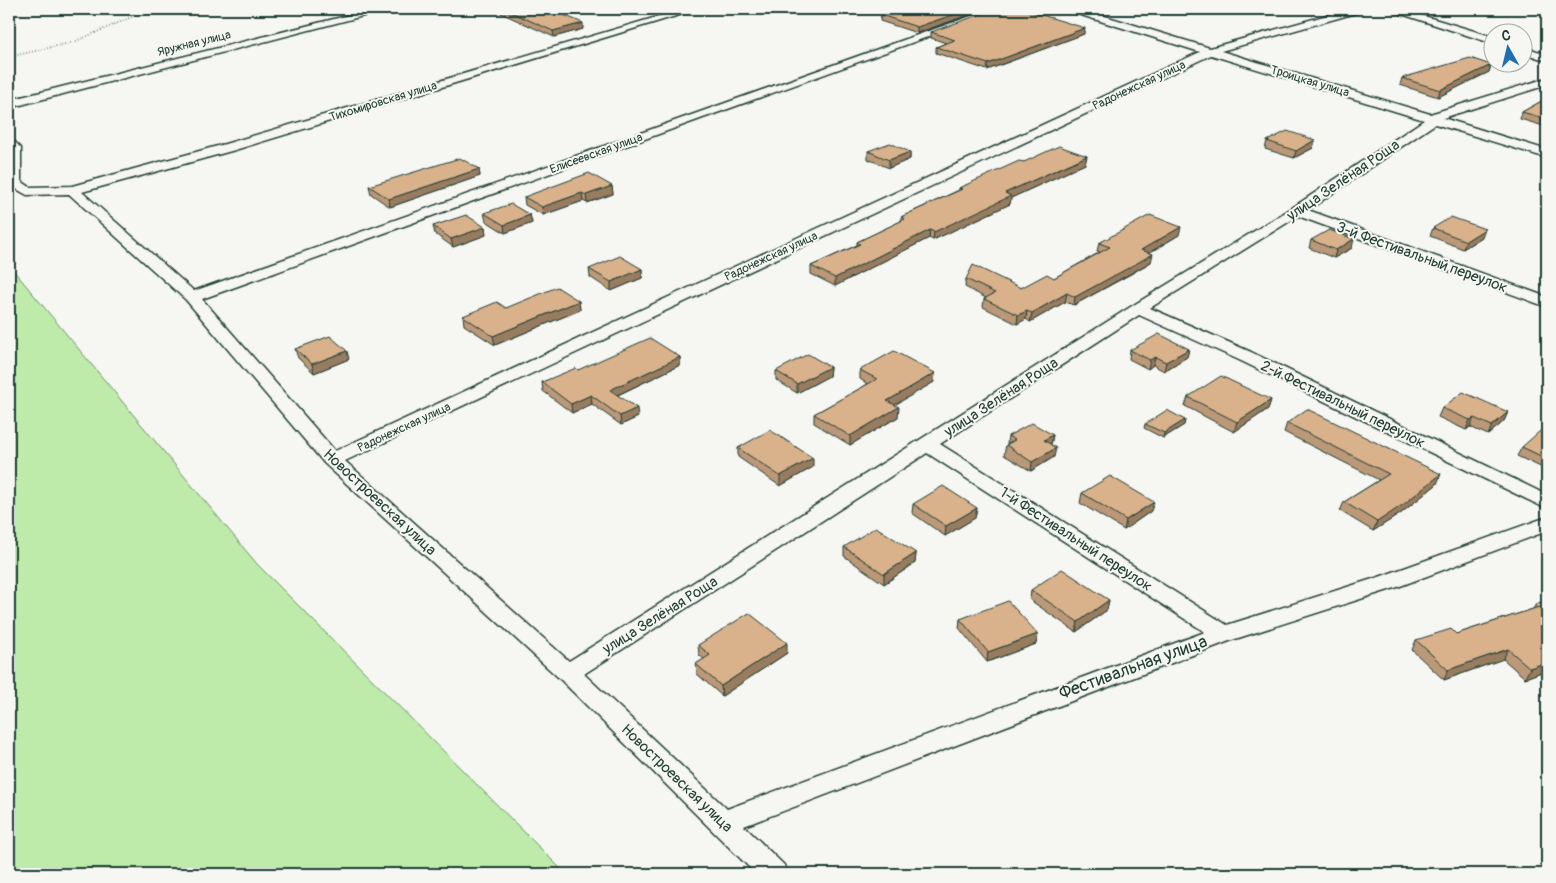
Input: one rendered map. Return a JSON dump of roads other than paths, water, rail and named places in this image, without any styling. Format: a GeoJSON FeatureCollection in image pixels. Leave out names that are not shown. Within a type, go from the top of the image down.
{"type":"FeatureCollection","features":[{"type":"Feature","properties":{"kind":"street","name":"Яружная улица"},"geometry":{"type":"LineString","coordinates":[[9,104],[385,9]]}},
{"type":"Feature","properties":{"kind":"street","name":"Тихомировская улица"},"geometry":{"type":"LineString","coordinates":[[72,190],[230,147],[694,9]]}},
{"type":"Feature","properties":{"kind":"street","name":"Елисеевская улица"},"geometry":{"type":"LineString","coordinates":[[192,297],[1000,9]]}},
{"type":"Feature","properties":{"kind":"street","name":"Троицкая улица"},"geometry":{"type":"LineString","coordinates":[[1072,9],[1547,154]]}},
{"type":"Feature","properties":{"kind":"street","name":"Радонежская улица"},"geometry":{"type":"LineString","coordinates":[[332,460],[1210,51],[1359,9]]}},
{"type":"Feature","properties":{"kind":"street"},"geometry":{"type":"LineString","coordinates":[[1391,9],[1484,38]]}},
{"type":"Feature","properties":{"kind":"street"},"geometry":{"type":"LineString","coordinates":[[1534,53],[1547,58]]}},
{"type":"Feature","properties":{"kind":"street"},"geometry":{"type":"LineString","coordinates":[[1431,118],[1547,81]]}},
{"type":"Feature","properties":{"kind":"street","name":"улица Зелёная Роща"},"geometry":{"type":"LineString","coordinates":[[568,673],[928,445],[1138,309],[1297,211],[1429,124],[1431,118]]}},
{"type":"Feature","properties":{"kind":"street"},"geometry":{"type":"LineString","coordinates":[[9,143],[15,148],[14,183],[27,191],[72,190]]}},
{"type":"Feature","properties":{"kind":"street","name":"Новостроевская улица"},"geometry":{"type":"LineString","coordinates":[[72,190],[192,297],[332,460],[568,673],[723,822],[774,874]]}},
{"type":"Feature","properties":{"kind":"street","name":"3-й Фестивальный переулок"},"geometry":{"type":"LineString","coordinates":[[1297,211],[1547,302]]}},
{"type":"Feature","properties":{"kind":"street","name":"2-й Фестивальный переулок"},"geometry":{"type":"LineString","coordinates":[[1138,309],[1245,356],[1547,503]]}},
{"type":"Feature","properties":{"kind":"street","name":"1-й Фестивальный переулок"},"geometry":{"type":"LineString","coordinates":[[928,445],[1224,634]]}},
{"type":"Feature","properties":{"kind":"street","name":"Фестивальная улица"},"geometry":{"type":"LineString","coordinates":[[723,822],[1224,634],[1308,610],[1483,550],[1547,524]]}}]}
